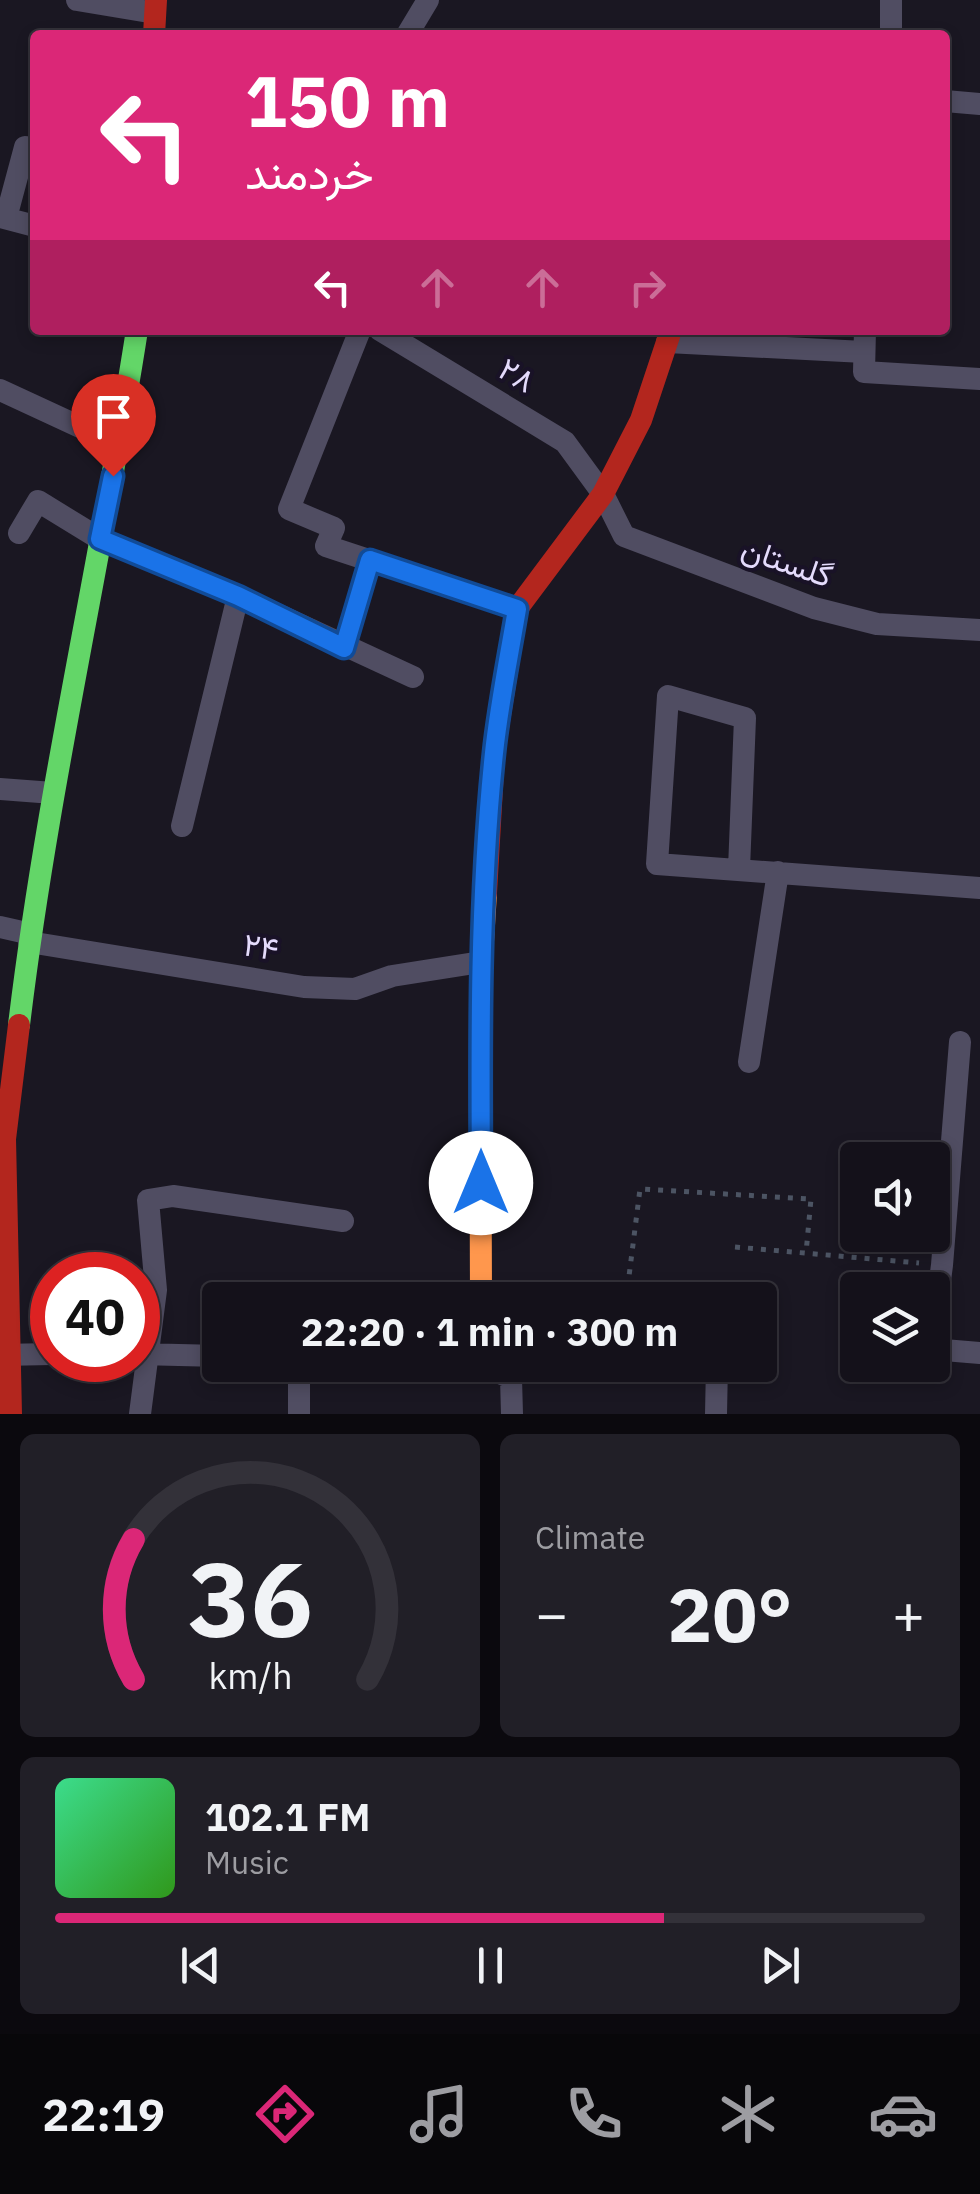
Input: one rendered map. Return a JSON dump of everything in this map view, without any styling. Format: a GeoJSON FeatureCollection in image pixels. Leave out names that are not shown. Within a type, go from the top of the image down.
{"type":"FeatureCollection","features":[{"type":"Feature","properties":{"kind":"main road"},"geometry":{"type":"LineString","coordinates":[[10,1414],[4,1355],[5,1140],[53,792],[120,445],[136,335]]}},
{"type":"Feature","properties":{"kind":"main road"},"geometry":{"type":"LineString","coordinates":[[481,1282],[482,962],[494,753],[517,609],[603,494],[641,420],[669,336]]}},
{"type":"Feature","properties":{"kind":"street"},"geometry":{"type":"LineString","coordinates":[[77,0],[155,16]]}},
{"type":"Feature","properties":{"kind":"street"},"geometry":{"type":"LineString","coordinates":[[409,30],[428,0]]}},
{"type":"Feature","properties":{"kind":"street"},"geometry":{"type":"LineString","coordinates":[[891,0],[891,30]]}},
{"type":"Feature","properties":{"kind":"street"},"geometry":{"type":"LineString","coordinates":[[950,101],[980,104]]}},
{"type":"Feature","properties":{"kind":"street"},"geometry":{"type":"LineString","coordinates":[[25,148],[3,218],[30,225]]}},
{"type":"Feature","properties":{"kind":"street"},"geometry":{"type":"LineString","coordinates":[[358,335],[288,509],[334,528],[326,546],[517,609]]}},
{"type":"Feature","properties":{"kind":"street","name":"۲۸"},"geometry":{"type":"LineString","coordinates":[[388,335],[565,442],[603,494]]}},
{"type":"Feature","properties":{"kind":"street"},"geometry":{"type":"LineString","coordinates":[[669,336],[864,341],[864,372],[980,380]]}},
{"type":"Feature","properties":{"kind":"street"},"geometry":{"type":"LineString","coordinates":[[0,390],[120,445]]}},
{"type":"Feature","properties":{"kind":"street","name":"گلستان"},"geometry":{"type":"LineString","coordinates":[[603,494],[624,536],[814,608],[877,624],[980,630]]}},
{"type":"Feature","properties":{"kind":"street"},"geometry":{"type":"LineString","coordinates":[[19,533],[38,501],[100,539],[238,596],[413,677]]}},
{"type":"Feature","properties":{"kind":"street"},"geometry":{"type":"LineString","coordinates":[[344,648],[370,560]]}},
{"type":"Feature","properties":{"kind":"street"},"geometry":{"type":"LineString","coordinates":[[182,826],[238,596]]}},
{"type":"Feature","properties":{"kind":"street"},"geometry":{"type":"LineString","coordinates":[[739,869],[744,718],[668,696],[657,864],[980,888]]}},
{"type":"Feature","properties":{"kind":"street"},"geometry":{"type":"LineString","coordinates":[[0,790],[53,792]]}},
{"type":"Feature","properties":{"kind":"street"},"geometry":{"type":"LineString","coordinates":[[749,1062],[778,872]]}},
{"type":"Feature","properties":{"kind":"street","name":"۲۴"},"geometry":{"type":"LineString","coordinates":[[0,927],[30,938],[304,987],[355,989],[392,976],[482,962]]}},
{"type":"Feature","properties":{"kind":"street"},"geometry":{"type":"LineString","coordinates":[[941,1272],[960,1042]]}},
{"type":"Feature","properties":{"kind":"street"},"geometry":{"type":"LineString","coordinates":[[153,1252],[148,1200],[173,1196],[343,1221]]}},
{"type":"Feature","properties":{"kind":"street"},"geometry":{"type":"LineString","coordinates":[[950,1349],[980,1353]]}},
{"type":"Feature","properties":{"kind":"street"},"geometry":{"type":"LineString","coordinates":[[4,1355],[30,1354]]}},
{"type":"Feature","properties":{"kind":"street"},"geometry":{"type":"LineString","coordinates":[[160,1354],[202,1356]]}},
{"type":"Feature","properties":{"kind":"street"},"geometry":{"type":"LineString","coordinates":[[140,1414],[141,1382]]}},
{"type":"Feature","properties":{"kind":"street"},"geometry":{"type":"LineString","coordinates":[[299,1382],[300,1414]]}},
{"type":"Feature","properties":{"kind":"street"},"geometry":{"type":"LineString","coordinates":[[510,1382],[512,1414]]}},
{"type":"Feature","properties":{"kind":"street"},"geometry":{"type":"LineString","coordinates":[[716,1414],[717,1382]]}},
{"type":"Feature","properties":{"kind":"path"},"geometry":{"type":"LineString","coordinates":[[628,1282],[640,1188],[811,1198],[806,1253]]}},
{"type":"Feature","properties":{"kind":"path"},"geometry":{"type":"LineString","coordinates":[[735,1247],[942,1265]]}},
{"type":"Feature","properties":{"kind":"traffic: fast"},"geometry":{"type":"LineString","coordinates":[[19,1025],[44,850],[136,335]]}},
{"type":"Feature","properties":{"kind":"traffic: slow"},"geometry":{"type":"LineString","coordinates":[[481,1282],[480,989],[486,893]]}},
{"type":"Feature","properties":{"kind":"traffic: jam"},"geometry":{"type":"LineString","coordinates":[[154,30],[156,0]]}},
{"type":"Feature","properties":{"kind":"traffic: jam"},"geometry":{"type":"LineString","coordinates":[[486,893],[494,753],[517,609],[603,494],[641,420],[669,335]]}},
{"type":"Feature","properties":{"kind":"traffic: jam"},"geometry":{"type":"LineString","coordinates":[[11,1414],[5,1139],[19,1025]]}},
{"type":"Feature","properties":{"kind":"route"},"geometry":{"type":"LineString","coordinates":[[113,476],[100,539],[238,596],[344,648],[370,560],[517,609],[494,753],[480,989],[481,1183]]}}]}
